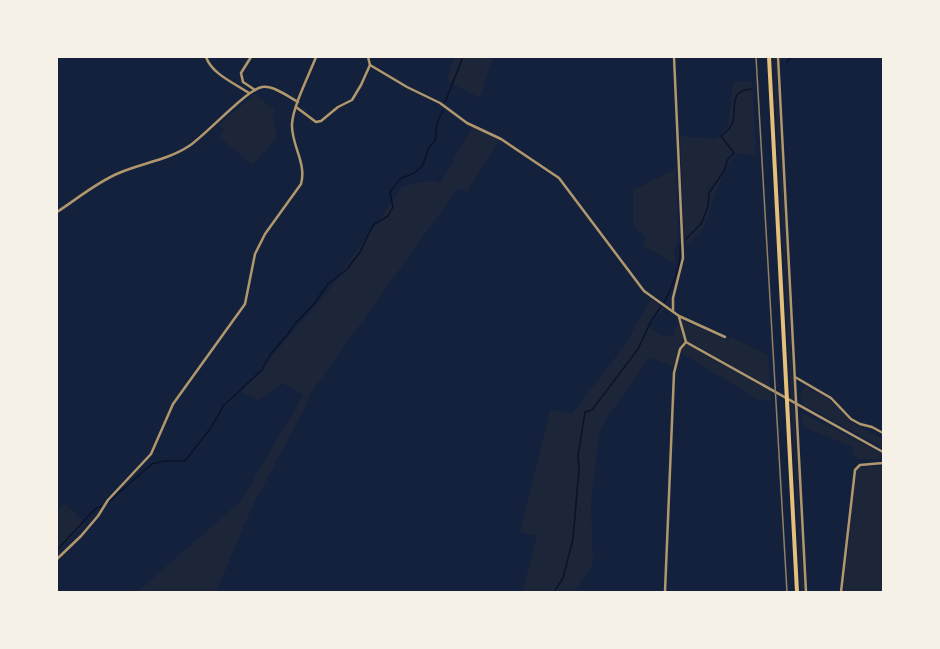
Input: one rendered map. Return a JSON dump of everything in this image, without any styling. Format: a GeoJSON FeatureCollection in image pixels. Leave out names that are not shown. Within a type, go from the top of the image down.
{"type":"FeatureCollection","features":[{"type":"Feature","properties":{"kind":"highway"},"geometry":{"type":"LineString","coordinates":[[769,57],[797,592]]}},
{"type":"Feature","properties":{"kind":"street"},"geometry":{"type":"LineString","coordinates":[[206,57],[208,64],[214,70],[249,93]]}},
{"type":"Feature","properties":{"kind":"street"},"geometry":{"type":"LineString","coordinates":[[251,57],[241,73],[243,82],[255,90]]}},
{"type":"Feature","properties":{"kind":"street"},"geometry":{"type":"LineString","coordinates":[[57,559],[82,536],[108,500],[151,454],[173,404],[245,304],[255,254],[265,234],[295,193],[303,175],[292,129],[293,117],[316,57]]}},
{"type":"Feature","properties":{"kind":"street"},"geometry":{"type":"LineString","coordinates":[[296,107],[316,122],[321,122],[338,107],[352,100],[370,65],[368,57]]}},
{"type":"Feature","properties":{"kind":"street"},"geometry":{"type":"LineString","coordinates":[[673,310],[673,298],[683,258],[674,57]]}},
{"type":"Feature","properties":{"kind":"street"},"geometry":{"type":"LineString","coordinates":[[778,57],[806,592]]}},
{"type":"Feature","properties":{"kind":"street"},"geometry":{"type":"LineString","coordinates":[[370,65],[407,87],[440,104],[467,123],[501,139],[561,180],[644,291],[666,308],[673,310],[679,316],[725,337]]}},
{"type":"Feature","properties":{"kind":"street"},"geometry":{"type":"LineString","coordinates":[[57,212],[118,173],[166,158],[190,146],[249,93],[255,90],[267,87],[298,102]]}},
{"type":"Feature","properties":{"kind":"street"},"geometry":{"type":"LineString","coordinates":[[679,316],[686,342],[883,452]]}},
{"type":"Feature","properties":{"kind":"street"},"geometry":{"type":"LineString","coordinates":[[665,592],[674,373],[680,349],[686,342]]}},
{"type":"Feature","properties":{"kind":"street"},"geometry":{"type":"LineString","coordinates":[[795,377],[831,398],[852,419],[860,424],[872,427],[883,433]]}},
{"type":"Feature","properties":{"kind":"street"},"geometry":{"type":"LineString","coordinates":[[841,592],[854,470],[860,465],[883,463]]}},
{"type":"Feature","properties":{"kind":"shaded area"},"geometry":{"type":"Polygon","coordinates":[[[454,57],[493,57],[480,98],[447,81],[454,57]]]}},
{"type":"Feature","properties":{"kind":"shaded area"},"geometry":{"type":"Polygon","coordinates":[[[773,57],[776,57],[804,592],[801,592],[773,57]]]}},
{"type":"Feature","properties":{"kind":"shaded area"},"geometry":{"type":"Polygon","coordinates":[[[750,81],[752,83],[756,156],[737,153],[733,158],[719,184],[705,221],[706,225],[688,245],[684,237],[680,136],[717,139],[728,126],[733,82],[750,81]]]}},
{"type":"Feature","properties":{"kind":"shaded area"},"geometry":{"type":"Polygon","coordinates":[[[254,94],[275,110],[273,117],[277,137],[253,165],[219,137],[224,130],[218,126],[254,94]]]}},
{"type":"Feature","properties":{"kind":"shaded area"},"geometry":{"type":"Polygon","coordinates":[[[472,127],[499,140],[467,192],[458,188],[308,397],[308,402],[253,505],[216,592],[137,592],[241,501],[303,395],[282,383],[258,400],[241,392],[329,290],[403,186],[433,180],[440,183],[472,127]]]}},
{"type":"Feature","properties":{"kind":"shaded area"},"geometry":{"type":"Polygon","coordinates":[[[676,169],[678,237],[674,250],[675,263],[649,249],[644,248],[645,236],[633,227],[633,190],[676,169]]]}},
{"type":"Feature","properties":{"kind":"shaded area"},"geometry":{"type":"Polygon","coordinates":[[[651,299],[665,309],[653,318],[649,326],[660,335],[674,336],[674,331],[682,320],[728,341],[731,337],[768,355],[771,401],[757,399],[678,351],[674,367],[650,357],[606,419],[599,433],[591,505],[593,562],[589,571],[573,592],[522,592],[537,536],[520,532],[550,410],[572,414],[624,346],[651,299]]]}},
{"type":"Feature","properties":{"kind":"shaded area"},"geometry":{"type":"Polygon","coordinates":[[[805,387],[828,399],[853,423],[883,439],[883,448],[802,404],[801,394],[805,387]]]}},
{"type":"Feature","properties":{"kind":"shaded area"},"geometry":{"type":"Polygon","coordinates":[[[802,413],[881,453],[882,457],[879,460],[857,459],[853,454],[853,447],[803,427],[802,413]]]}},
{"type":"Feature","properties":{"kind":"shaded area"},"geometry":{"type":"Polygon","coordinates":[[[883,466],[883,592],[843,592],[856,472],[860,468],[883,466]]]}},
{"type":"Feature","properties":{"kind":"shaded area"},"geometry":{"type":"Polygon","coordinates":[[[65,504],[86,524],[57,552],[57,511],[65,504]]]}},
{"type":"Feature","properties":{"kind":"waterway"},"geometry":{"type":"LineString","coordinates":[[445,102],[463,57]]}},
{"type":"Feature","properties":{"kind":"waterway"},"geometry":{"type":"LineString","coordinates":[[787,62],[791,57]]}},
{"type":"Feature","properties":{"kind":"waterway"},"geometry":{"type":"LineString","coordinates":[[686,239],[701,224],[708,207],[709,193],[724,171],[728,159],[734,153],[721,136],[732,124],[736,97],[744,90],[751,89]]}},
{"type":"Feature","properties":{"kind":"waterway"},"geometry":{"type":"LineString","coordinates":[[106,504],[152,464],[164,461],[185,461],[210,429],[224,405],[262,370],[270,355],[294,325],[314,304],[328,284],[347,269],[360,252],[373,225],[388,216],[393,207],[390,192],[400,179],[414,173],[423,165],[429,147],[435,141],[437,123],[443,110]]}},
{"type":"Feature","properties":{"kind":"waterway"},"geometry":{"type":"LineString","coordinates":[[664,303],[674,282],[678,268],[680,260],[680,245]]}},
{"type":"Feature","properties":{"kind":"waterway"},"geometry":{"type":"LineString","coordinates":[[554,592],[563,578],[573,539],[579,469],[578,456],[585,412],[592,410],[638,349],[652,319],[661,307]]}},
{"type":"Feature","properties":{"kind":"waterway"},"geometry":{"type":"LineString","coordinates":[[57,550],[95,509],[102,506]]}},
{"type":"Feature","properties":{"kind":"railway"},"geometry":{"type":"LineString","coordinates":[[756,57],[787,592]]}}]}
